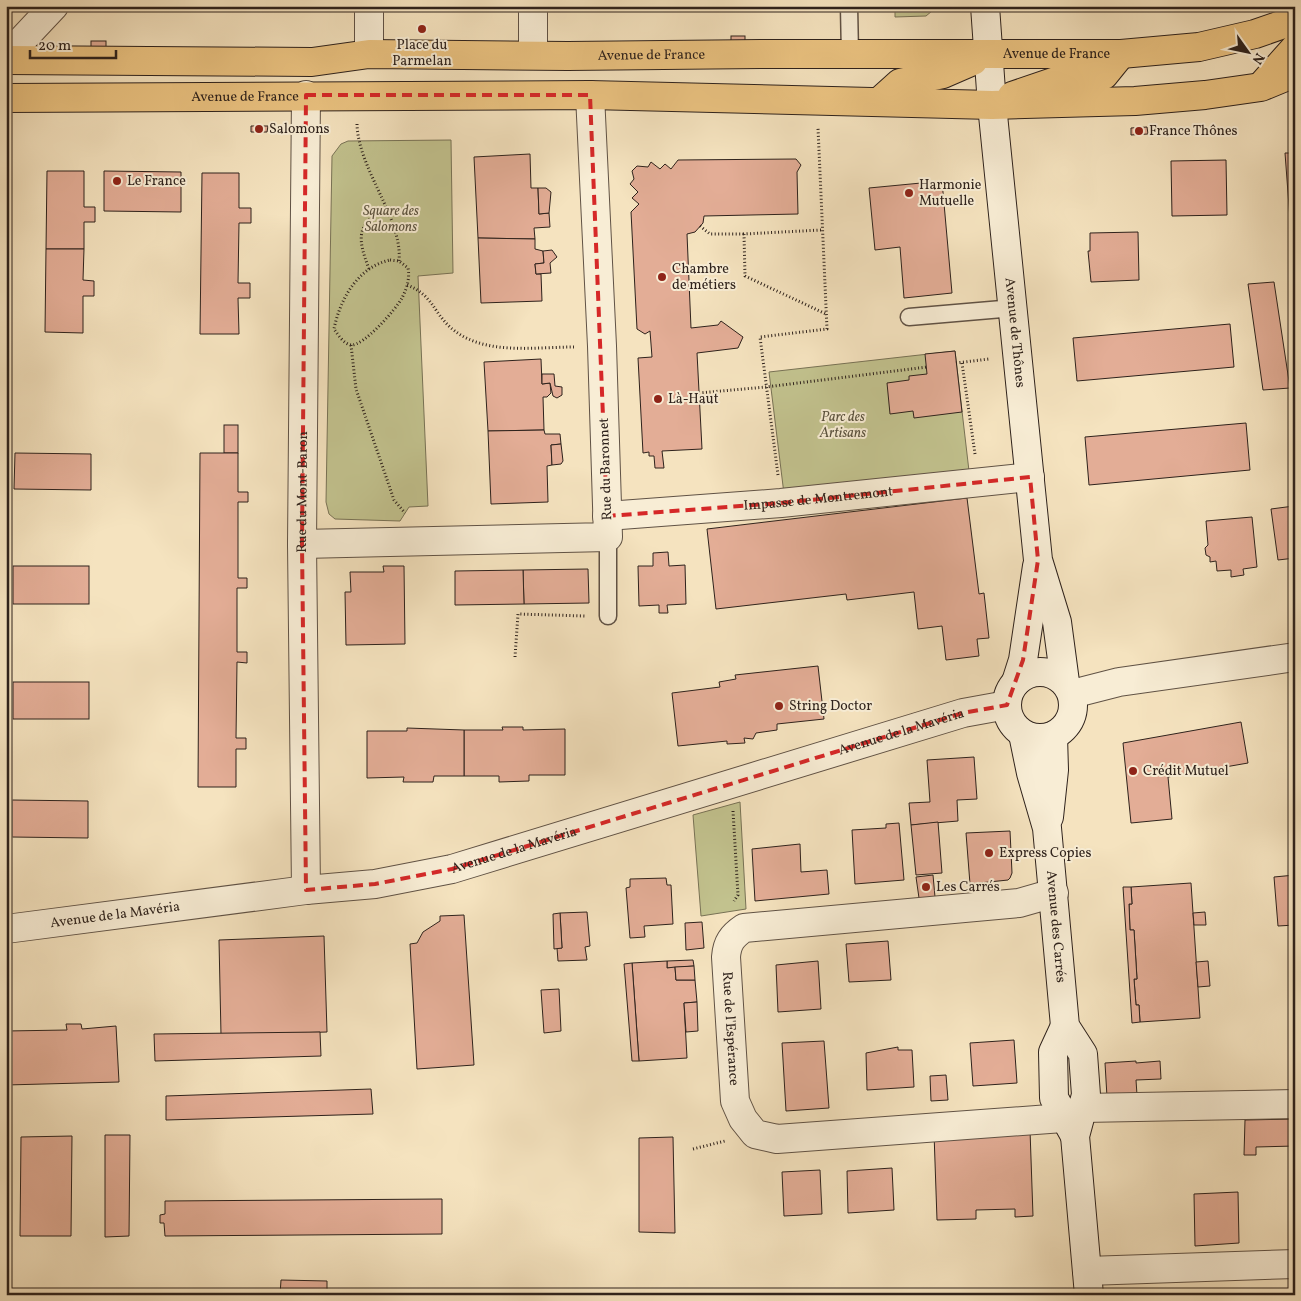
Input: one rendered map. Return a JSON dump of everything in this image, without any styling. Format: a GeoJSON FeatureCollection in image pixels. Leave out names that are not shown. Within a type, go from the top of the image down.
{"type":"FeatureCollection","features":[{"type":"Feature","properties":{"kind":"main road","name":"Avenue de France"},"geometry":{"type":"LineString","coordinates":[[6,58],[312,62],[369,54],[1120,54],[1199,47],[1255,34],[1295,20]]}},
{"type":"Feature","properties":{"kind":"main road"},"geometry":{"type":"LineString","coordinates":[[1261,86],[1295,48]]}},
{"type":"Feature","properties":{"kind":"main road"},"geometry":{"type":"LineString","coordinates":[[992,105],[1046,84],[1104,75],[1120,54]]}},
{"type":"Feature","properties":{"kind":"main road"},"geometry":{"type":"LineString","coordinates":[[880,101],[900,83],[943,74],[988,55]]}},
{"type":"Feature","properties":{"kind":"main road","name":"Avenue de France"},"geometry":{"type":"LineString","coordinates":[[6,98],[590,95],[992,105],[1134,101],[1205,96],[1261,86],[1295,73]]}},
{"type":"Feature","properties":{"kind":"street"},"geometry":{"type":"LineString","coordinates":[[369,6],[369,54]]}},
{"type":"Feature","properties":{"kind":"street"},"geometry":{"type":"LineString","coordinates":[[533,6],[533,55]]}},
{"type":"Feature","properties":{"kind":"street"},"geometry":{"type":"LineString","coordinates":[[985,6],[988,55]]}},
{"type":"Feature","properties":{"kind":"street"},"geometry":{"type":"LineString","coordinates":[[6,58],[49,7]]}},
{"type":"Feature","properties":{"kind":"street","name":"Avenue de Thônes"},"geometry":{"type":"LineString","coordinates":[[988,55],[1038,560],[1057,622],[1069,688]]}},
{"type":"Feature","properties":{"kind":"street","name":"Avenue de France"},"geometry":{"type":"LineString","coordinates":[[1261,86],[1295,87]]}},
{"type":"Feature","properties":{"kind":"street","name":"Rue du Mont-Baron"},"geometry":{"type":"LineString","coordinates":[[306,95],[302,544],[306,890]]}},
{"type":"Feature","properties":{"kind":"street","name":"Rue du Baronnet"},"geometry":{"type":"LineString","coordinates":[[302,544],[396,541],[608,527],[602,346],[590,95]]}},
{"type":"Feature","properties":{"kind":"street","name":"Impasse de Montremont"},"geometry":{"type":"LineString","coordinates":[[608,527],[781,503],[1030,477]]}},
{"type":"Feature","properties":{"kind":"street","name":"Avenue de Thônes"},"geometry":{"type":"LineString","coordinates":[[1012,694],[1023,660],[1038,560]]}},
{"type":"Feature","properties":{"kind":"street"},"geometry":{"type":"LineString","coordinates":[[1069,688],[1295,656]]}},
{"type":"Feature","properties":{"kind":"street"},"geometry":{"type":"LineString","coordinates":[[1041,672],[1058,675],[1069,688],[1073,711],[1067,726],[1053,736],[1038,739],[1022,734],[1011,722],[1012,694],[1028,674],[1041,672]]}},
{"type":"Feature","properties":{"kind":"street","name":"Avenue de la Mavéria"},"geometry":{"type":"LineString","coordinates":[[6,929],[306,890],[375,884],[452,869],[963,713],[1012,694]]}},
{"type":"Feature","properties":{"kind":"street","name":"Avenue des Carrés"},"geometry":{"type":"LineString","coordinates":[[1022,734],[1048,828]]}},
{"type":"Feature","properties":{"kind":"street","name":"Avenue des Carrés"},"geometry":{"type":"LineString","coordinates":[[1053,736],[1054,770],[1048,828],[1065,1026],[1083,1054],[1086,1095],[1074,1121],[1088,1283]]}},
{"type":"Feature","properties":{"kind":"street"},"geometry":{"type":"LineString","coordinates":[[733,936],[744,928],[1019,903],[1054,893]]}},
{"type":"Feature","properties":{"kind":"street","name":"Rue de l'Espérance"},"geometry":{"type":"LineString","coordinates":[[733,936],[727,948],[726,957],[735,1101],[743,1119],[754,1134],[777,1140],[1074,1121],[1295,1104]]}},
{"type":"Feature","properties":{"kind":"street"},"geometry":{"type":"LineString","coordinates":[[1088,1283],[1295,1264]]}},
{"type":"Feature","properties":{"kind":"lane"},"geometry":{"type":"LineString","coordinates":[[848,6],[850,55]]}},
{"type":"Feature","properties":{"kind":"lane"},"geometry":{"type":"LineString","coordinates":[[909,317],[1014,308]]}},
{"type":"Feature","properties":{"kind":"lane"},"geometry":{"type":"LineString","coordinates":[[608,527],[608,616]]}},
{"type":"Feature","properties":{"kind":"path"},"geometry":{"type":"LineString","coordinates":[[356,95],[357,141],[399,247],[399,260]]}},
{"type":"Feature","properties":{"kind":"path"},"geometry":{"type":"LineString","coordinates":[[781,503],[760,336],[827,329],[821,230],[817,100]]}},
{"type":"Feature","properties":{"kind":"path"},"geometry":{"type":"LineString","coordinates":[[369,269],[361,245],[361,237],[370,217],[385,208]]}},
{"type":"Feature","properties":{"kind":"path"},"geometry":{"type":"LineString","coordinates":[[700,226],[710,234],[821,230]]}},
{"type":"Feature","properties":{"kind":"path"},"geometry":{"type":"LineString","coordinates":[[744,234],[745,276],[826,314]]}},
{"type":"Feature","properties":{"kind":"path"},"geometry":{"type":"LineString","coordinates":[[399,260],[408,268],[409,280],[400,302],[364,341],[351,345],[342,340],[334,329],[358,277],[382,262],[399,260]]}},
{"type":"Feature","properties":{"kind":"path"},"geometry":{"type":"LineString","coordinates":[[407,285],[418,289],[428,298],[451,328],[481,345],[492,347],[602,346]]}},
{"type":"Feature","properties":{"kind":"path"},"geometry":{"type":"LineString","coordinates":[[351,345],[356,389],[394,500],[401,510],[410,516],[396,541]]}},
{"type":"Feature","properties":{"kind":"path"},"geometry":{"type":"LineString","coordinates":[[962,362],[979,482]]}},
{"type":"Feature","properties":{"kind":"path"},"geometry":{"type":"LineString","coordinates":[[699,393],[766,387],[927,367]]}},
{"type":"Feature","properties":{"kind":"path"},"geometry":{"type":"LineString","coordinates":[[515,657],[518,614],[608,616]]}},
{"type":"Feature","properties":{"kind":"path"},"geometry":{"type":"LineString","coordinates":[[731,783],[738,895],[732,903],[731,911],[733,936]]}},
{"type":"Feature","properties":{"kind":"highlighted area"},"geometry":{"type":"Polygon","coordinates":[[[306,95],[590,95],[607,516],[781,503],[1030,477],[1038,560],[1023,660],[1007,705],[963,713],[452,869],[375,884],[306,890],[302,544],[306,95]]]}},
{"type":"Feature","properties":{"kind":"green space"},"geometry":{"type":"Polygon","coordinates":[[[895,6],[938,6],[926,16],[895,17],[895,6]]]}},
{"type":"Feature","properties":{"kind":"green space","name":"Square des Salomons"},"geometry":{"type":"Polygon","coordinates":[[[451,140],[453,273],[418,276],[428,506],[409,507],[400,521],[335,519],[329,514],[326,502],[332,156],[341,144],[348,141],[451,140]]]}},
{"type":"Feature","properties":{"kind":"green space","name":"Parc des Artisans"},"geometry":{"type":"Polygon","coordinates":[[[955,351],[969,471],[784,494],[769,372],[955,351]]]}},
{"type":"Feature","properties":{"kind":"green space"},"geometry":{"type":"Polygon","coordinates":[[[740,802],[746,909],[701,916],[693,815],[740,802]]]}},
{"type":"Feature","properties":{"kind":"building"},"geometry":{"type":"Polygon","coordinates":[[[731,36],[745,36],[745,42],[731,42],[731,36]]]}},
{"type":"Feature","properties":{"kind":"building"},"geometry":{"type":"Polygon","coordinates":[[[91,41],[106,41],[106,47],[91,47],[91,41]]]}},
{"type":"Feature","properties":{"kind":"building","name":"Salomons"},"geometry":{"type":"Polygon","coordinates":[[[251,126],[268,126],[267,132],[251,132],[251,126]]]}},
{"type":"Feature","properties":{"kind":"building","name":"France Thônes"},"geometry":{"type":"Polygon","coordinates":[[[1147,127],[1148,134],[1131,135],[1131,128],[1147,127]]]}},
{"type":"Feature","properties":{"kind":"building"},"geometry":{"type":"Polygon","coordinates":[[[1285,153],[1295,153],[1295,233],[1291,233],[1285,153]]]}},
{"type":"Feature","properties":{"kind":"building"},"geometry":{"type":"Polygon","coordinates":[[[530,154],[531,188],[538,188],[539,214],[549,213],[550,227],[534,228],[535,239],[478,238],[474,157],[530,154]]]}},
{"type":"Feature","properties":{"kind":"building","name":"Chambre de métiers"},"geometry":{"type":"Polygon","coordinates":[[[796,159],[801,165],[797,172],[798,214],[704,216],[703,223],[695,232],[687,234],[691,328],[718,325],[721,321],[743,337],[738,348],[697,353],[702,449],[662,451],[664,468],[655,468],[654,456],[649,456],[649,452],[643,453],[638,358],[652,357],[650,331],[645,334],[637,329],[631,212],[639,204],[632,198],[638,192],[630,184],[634,179],[632,171],[637,166],[648,167],[651,162],[660,169],[665,164],[671,169],[678,160],[796,159]]]}},
{"type":"Feature","properties":{"kind":"building"},"geometry":{"type":"Polygon","coordinates":[[[1226,160],[1227,215],[1172,216],[1171,161],[1226,160]]]}},
{"type":"Feature","properties":{"kind":"building"},"geometry":{"type":"Polygon","coordinates":[[[47,171],[84,171],[84,207],[95,207],[95,222],[84,222],[84,249],[46,249],[47,171]]]}},
{"type":"Feature","properties":{"kind":"building"},"geometry":{"type":"Polygon","coordinates":[[[104,171],[181,172],[181,212],[104,211],[104,171]]]}},
{"type":"Feature","properties":{"kind":"building"},"geometry":{"type":"Polygon","coordinates":[[[202,173],[239,173],[239,208],[251,208],[251,223],[239,223],[238,283],[250,283],[250,298],[238,298],[239,334],[200,334],[202,173]]]}},
{"type":"Feature","properties":{"kind":"building"},"geometry":{"type":"Polygon","coordinates":[[[942,181],[952,293],[904,298],[900,247],[875,250],[869,188],[942,181]]]}},
{"type":"Feature","properties":{"kind":"building"},"geometry":{"type":"Polygon","coordinates":[[[538,188],[546,188],[551,192],[549,213],[539,214],[538,188]]]}},
{"type":"Feature","properties":{"kind":"building"},"geometry":{"type":"Polygon","coordinates":[[[1138,232],[1139,280],[1091,282],[1088,251],[1090,251],[1090,233],[1138,232]]]}},
{"type":"Feature","properties":{"kind":"building"},"geometry":{"type":"Polygon","coordinates":[[[478,238],[535,239],[535,249],[543,251],[544,263],[535,264],[536,274],[541,274],[542,301],[481,303],[478,238]]]}},
{"type":"Feature","properties":{"kind":"building"},"geometry":{"type":"Polygon","coordinates":[[[46,249],[84,249],[83,280],[94,281],[94,296],[83,296],[83,333],[45,332],[46,249]]]}},
{"type":"Feature","properties":{"kind":"building"},"geometry":{"type":"Polygon","coordinates":[[[552,250],[557,257],[550,263],[551,273],[536,274],[535,264],[544,263],[543,251],[552,250]]]}},
{"type":"Feature","properties":{"kind":"building"},"geometry":{"type":"Polygon","coordinates":[[[1274,282],[1290,388],[1263,390],[1248,284],[1274,282]]]}},
{"type":"Feature","properties":{"kind":"building"},"geometry":{"type":"Polygon","coordinates":[[[1230,324],[1234,367],[1077,381],[1073,338],[1230,324]]]}},
{"type":"Feature","properties":{"kind":"building"},"geometry":{"type":"Polygon","coordinates":[[[955,351],[962,412],[914,418],[913,411],[890,414],[887,383],[909,380],[909,376],[927,374],[925,354],[955,351]]]}},
{"type":"Feature","properties":{"kind":"building"},"geometry":{"type":"Polygon","coordinates":[[[541,359],[542,384],[550,383],[551,393],[547,397],[543,397],[544,430],[488,431],[484,362],[541,359]]]}},
{"type":"Feature","properties":{"kind":"building"},"geometry":{"type":"Polygon","coordinates":[[[542,374],[554,374],[555,386],[562,387],[562,395],[557,398],[553,396],[550,383],[542,384],[542,374]]]}},
{"type":"Feature","properties":{"kind":"building"},"geometry":{"type":"Polygon","coordinates":[[[1246,423],[1250,470],[1089,485],[1085,437],[1246,423]]]}},
{"type":"Feature","properties":{"kind":"building"},"geometry":{"type":"Polygon","coordinates":[[[224,425],[238,425],[238,453],[224,453],[224,425]]]}},
{"type":"Feature","properties":{"kind":"building"},"geometry":{"type":"Polygon","coordinates":[[[544,430],[545,434],[560,434],[561,444],[551,445],[552,465],[547,466],[548,502],[491,504],[488,431],[544,430]]]}},
{"type":"Feature","properties":{"kind":"building"},"geometry":{"type":"Polygon","coordinates":[[[561,444],[563,461],[561,464],[552,465],[551,445],[561,444]]]}},
{"type":"Feature","properties":{"kind":"building"},"geometry":{"type":"Polygon","coordinates":[[[15,453],[91,454],[91,490],[14,489],[15,453]]]}},
{"type":"Feature","properties":{"kind":"building"},"geometry":{"type":"Polygon","coordinates":[[[200,453],[238,453],[238,492],[248,492],[248,502],[238,502],[238,578],[247,578],[247,588],[237,588],[237,652],[247,652],[247,663],[237,662],[236,738],[246,738],[246,749],[236,749],[236,787],[198,787],[200,453]]]}},
{"type":"Feature","properties":{"kind":"building"},"geometry":{"type":"Polygon","coordinates":[[[967,498],[979,594],[984,593],[989,638],[977,639],[979,656],[946,660],[942,626],[918,629],[914,592],[847,600],[846,594],[716,609],[707,529],[967,498]]]}},
{"type":"Feature","properties":{"kind":"building"},"geometry":{"type":"Polygon","coordinates":[[[1294,506],[1295,558],[1278,560],[1271,509],[1294,506]]]}},
{"type":"Feature","properties":{"kind":"building"},"geometry":{"type":"Polygon","coordinates":[[[1252,517],[1257,567],[1243,569],[1244,575],[1231,577],[1231,570],[1217,571],[1216,561],[1210,562],[1210,557],[1206,555],[1205,548],[1208,545],[1206,521],[1252,517]]]}},
{"type":"Feature","properties":{"kind":"building"},"geometry":{"type":"Polygon","coordinates":[[[668,552],[669,566],[685,565],[686,604],[667,605],[668,613],[659,613],[659,605],[639,606],[638,566],[653,566],[653,553],[668,552]]]}},
{"type":"Feature","properties":{"kind":"building"},"geometry":{"type":"Polygon","coordinates":[[[13,566],[89,566],[89,604],[13,604],[13,566]]]}},
{"type":"Feature","properties":{"kind":"building"},"geometry":{"type":"Polygon","coordinates":[[[383,566],[404,566],[405,644],[346,645],[345,592],[351,592],[350,572],[384,572],[383,566]]]}},
{"type":"Feature","properties":{"kind":"building"},"geometry":{"type":"Polygon","coordinates":[[[588,569],[589,603],[524,604],[523,570],[588,569]]]}},
{"type":"Feature","properties":{"kind":"building"},"geometry":{"type":"Polygon","coordinates":[[[523,570],[524,604],[455,605],[455,571],[523,570]]]}},
{"type":"Feature","properties":{"kind":"building"},"geometry":{"type":"Polygon","coordinates":[[[818,666],[824,719],[777,724],[777,730],[756,733],[753,739],[744,738],[745,743],[727,744],[727,741],[678,746],[672,693],[720,687],[719,682],[736,679],[735,675],[818,666]]]}},
{"type":"Feature","properties":{"kind":"building"},"geometry":{"type":"Polygon","coordinates":[[[13,682],[89,682],[89,719],[13,719],[13,682]]]}},
{"type":"Feature","properties":{"kind":"building"},"geometry":{"type":"Polygon","coordinates":[[[1241,722],[1248,763],[1168,777],[1172,819],[1131,823],[1123,743],[1241,722]]]}},
{"type":"Feature","properties":{"kind":"building"},"geometry":{"type":"Polygon","coordinates":[[[502,727],[523,727],[523,730],[565,729],[565,775],[529,775],[529,781],[499,782],[499,776],[464,776],[464,730],[503,730],[502,727]]]}},
{"type":"Feature","properties":{"kind":"building"},"geometry":{"type":"Polygon","coordinates":[[[407,728],[464,730],[464,776],[434,776],[433,782],[403,782],[404,777],[367,778],[367,731],[407,731],[407,728]]]}},
{"type":"Feature","properties":{"kind":"building"},"geometry":{"type":"Polygon","coordinates":[[[974,757],[977,799],[957,800],[958,821],[911,825],[909,803],[930,802],[927,760],[974,757]]]}},
{"type":"Feature","properties":{"kind":"building"},"geometry":{"type":"Polygon","coordinates":[[[12,800],[88,801],[88,838],[12,837],[12,800]]]}},
{"type":"Feature","properties":{"kind":"building"},"geometry":{"type":"Polygon","coordinates":[[[938,822],[942,873],[916,875],[911,825],[938,822]]]}},
{"type":"Feature","properties":{"kind":"building"},"geometry":{"type":"Polygon","coordinates":[[[899,823],[904,880],[855,884],[852,830],[886,828],[886,824],[899,823]]]}},
{"type":"Feature","properties":{"kind":"building","name":"Express Copies"},"geometry":{"type":"Polygon","coordinates":[[[1010,831],[1012,873],[1010,878],[1008,880],[970,884],[966,833],[1010,831]]]}},
{"type":"Feature","properties":{"kind":"building"},"geometry":{"type":"Polygon","coordinates":[[[800,844],[801,872],[827,870],[829,894],[755,901],[752,849],[800,844]]]}},
{"type":"Feature","properties":{"kind":"building","name":"Les Carrés"},"geometry":{"type":"Polygon","coordinates":[[[933,875],[935,897],[919,898],[916,877],[933,875]]]}},
{"type":"Feature","properties":{"kind":"building"},"geometry":{"type":"Polygon","coordinates":[[[1295,875],[1295,925],[1278,926],[1274,877],[1295,875]]]}},
{"type":"Feature","properties":{"kind":"building"},"geometry":{"type":"Polygon","coordinates":[[[666,878],[667,885],[671,885],[673,924],[644,926],[645,937],[630,938],[626,888],[630,887],[630,879],[666,878]]]}},
{"type":"Feature","properties":{"kind":"building"},"geometry":{"type":"Polygon","coordinates":[[[1191,883],[1200,1018],[1140,1022],[1139,1005],[1136,1005],[1134,979],[1137,979],[1134,930],[1130,930],[1129,904],[1132,904],[1131,887],[1191,883]]]}},
{"type":"Feature","properties":{"kind":"building"},"geometry":{"type":"Polygon","coordinates":[[[1123,887],[1131,887],[1132,904],[1129,904],[1130,930],[1134,930],[1137,979],[1134,979],[1136,1005],[1139,1005],[1140,1022],[1132,1023],[1123,887]]]}},
{"type":"Feature","properties":{"kind":"building"},"geometry":{"type":"Polygon","coordinates":[[[587,912],[590,946],[585,947],[587,960],[558,961],[557,948],[562,948],[560,913],[587,912]]]}},
{"type":"Feature","properties":{"kind":"building"},"geometry":{"type":"Polygon","coordinates":[[[1205,912],[1206,925],[1194,925],[1193,913],[1205,912]]]}},
{"type":"Feature","properties":{"kind":"building"},"geometry":{"type":"Polygon","coordinates":[[[560,913],[562,948],[554,949],[553,914],[560,913]]]}},
{"type":"Feature","properties":{"kind":"building"},"geometry":{"type":"Polygon","coordinates":[[[464,915],[474,1065],[417,1069],[410,944],[417,943],[423,932],[440,921],[440,916],[464,915]]]}},
{"type":"Feature","properties":{"kind":"building"},"geometry":{"type":"Polygon","coordinates":[[[702,922],[704,948],[686,950],[685,923],[702,922]]]}},
{"type":"Feature","properties":{"kind":"building"},"geometry":{"type":"Polygon","coordinates":[[[324,936],[327,1032],[221,1035],[219,940],[324,936]]]}},
{"type":"Feature","properties":{"kind":"building"},"geometry":{"type":"Polygon","coordinates":[[[888,941],[891,980],[849,982],[846,944],[888,941]]]}},
{"type":"Feature","properties":{"kind":"building"},"geometry":{"type":"Polygon","coordinates":[[[693,960],[694,966],[667,968],[667,961],[693,960]]]}},
{"type":"Feature","properties":{"kind":"building"},"geometry":{"type":"Polygon","coordinates":[[[667,961],[667,968],[675,967],[676,980],[695,980],[697,1002],[684,1003],[687,1058],[639,1061],[632,963],[667,961]]]}},
{"type":"Feature","properties":{"kind":"building"},"geometry":{"type":"Polygon","coordinates":[[[818,961],[821,1009],[778,1012],[776,965],[818,961]]]}},
{"type":"Feature","properties":{"kind":"building"},"geometry":{"type":"Polygon","coordinates":[[[1208,961],[1210,986],[1198,987],[1196,962],[1208,961]]]}},
{"type":"Feature","properties":{"kind":"building"},"geometry":{"type":"Polygon","coordinates":[[[632,963],[639,1061],[632,1061],[624,964],[632,963]]]}},
{"type":"Feature","properties":{"kind":"building"},"geometry":{"type":"Polygon","coordinates":[[[694,966],[695,980],[676,980],[675,967],[694,966]]]}},
{"type":"Feature","properties":{"kind":"building"},"geometry":{"type":"Polygon","coordinates":[[[559,989],[561,1031],[544,1033],[541,990],[559,989]]]}},
{"type":"Feature","properties":{"kind":"building"},"geometry":{"type":"Polygon","coordinates":[[[697,1002],[698,1031],[686,1032],[684,1003],[697,1002]]]}},
{"type":"Feature","properties":{"kind":"building"},"geometry":{"type":"Polygon","coordinates":[[[66,1024],[81,1024],[82,1029],[116,1026],[119,1082],[6,1085],[6,1031],[67,1030],[66,1024]]]}},
{"type":"Feature","properties":{"kind":"building"},"geometry":{"type":"Polygon","coordinates":[[[320,1032],[321,1056],[155,1061],[154,1034],[320,1032]]]}},
{"type":"Feature","properties":{"kind":"building"},"geometry":{"type":"Polygon","coordinates":[[[1014,1040],[1017,1083],[973,1086],[970,1043],[1014,1040]]]}},
{"type":"Feature","properties":{"kind":"building"},"geometry":{"type":"Polygon","coordinates":[[[824,1041],[829,1108],[786,1111],[782,1043],[824,1041]]]}},
{"type":"Feature","properties":{"kind":"building"},"geometry":{"type":"Polygon","coordinates":[[[898,1047],[898,1050],[912,1050],[914,1087],[867,1090],[866,1053],[898,1047]]]}},
{"type":"Feature","properties":{"kind":"building"},"geometry":{"type":"Polygon","coordinates":[[[1136,1061],[1136,1063],[1160,1061],[1161,1079],[1136,1080],[1137,1095],[1107,1097],[1105,1063],[1136,1061]]]}},
{"type":"Feature","properties":{"kind":"building"},"geometry":{"type":"Polygon","coordinates":[[[946,1075],[948,1100],[931,1101],[930,1076],[946,1075]]]}},
{"type":"Feature","properties":{"kind":"building"},"geometry":{"type":"Polygon","coordinates":[[[371,1089],[373,1114],[166,1120],[166,1096],[371,1089]]]}},
{"type":"Feature","properties":{"kind":"building"},"geometry":{"type":"Polygon","coordinates":[[[1295,1119],[1295,1146],[1256,1147],[1256,1155],[1244,1155],[1245,1120],[1295,1119]]]}},
{"type":"Feature","properties":{"kind":"building"},"geometry":{"type":"Polygon","coordinates":[[[1030,1130],[1033,1216],[1015,1217],[1015,1209],[976,1210],[976,1219],[937,1220],[934,1133],[1030,1130]]]}},
{"type":"Feature","properties":{"kind":"building"},"geometry":{"type":"Polygon","coordinates":[[[105,1135],[130,1135],[129,1236],[105,1237],[105,1135]]]}},
{"type":"Feature","properties":{"kind":"building"},"geometry":{"type":"Polygon","coordinates":[[[72,1136],[71,1236],[20,1236],[21,1137],[72,1136]]]}},
{"type":"Feature","properties":{"kind":"building"},"geometry":{"type":"Polygon","coordinates":[[[673,1137],[675,1233],[639,1232],[639,1138],[673,1137]]]}},
{"type":"Feature","properties":{"kind":"building"},"geometry":{"type":"Polygon","coordinates":[[[892,1168],[894,1210],[848,1213],[847,1171],[892,1168]]]}},
{"type":"Feature","properties":{"kind":"building"},"geometry":{"type":"Polygon","coordinates":[[[820,1170],[822,1214],[784,1216],[782,1172],[820,1170]]]}},
{"type":"Feature","properties":{"kind":"building"},"geometry":{"type":"Polygon","coordinates":[[[1238,1192],[1239,1243],[1195,1246],[1194,1194],[1238,1192]]]}},
{"type":"Feature","properties":{"kind":"building"},"geometry":{"type":"Polygon","coordinates":[[[442,1199],[442,1234],[165,1236],[164,1223],[160,1223],[160,1215],[165,1214],[165,1201],[442,1199]]]}},
{"type":"Feature","properties":{"kind":"building"},"geometry":{"type":"Polygon","coordinates":[[[281,1280],[327,1281],[327,1295],[280,1295],[281,1280]]]}},
{"type":"Feature","properties":{"kind":"place","name":"Place du Parmelan"},"geometry":{"type":"Point","coordinates":[422,29]}},
{"type":"Feature","properties":{"kind":"place","name":"Salomons"},"geometry":{"type":"Point","coordinates":[259,129]}},
{"type":"Feature","properties":{"kind":"place","name":"France Thônes"},"geometry":{"type":"Point","coordinates":[1139,131]}},
{"type":"Feature","properties":{"kind":"place","name":"Le France"},"geometry":{"type":"Point","coordinates":[117,181]}},
{"type":"Feature","properties":{"kind":"place","name":"Harmonie Mutuelle"},"geometry":{"type":"Point","coordinates":[909,193]}},
{"type":"Feature","properties":{"kind":"place","name":"Chambre de métiers"},"geometry":{"type":"Point","coordinates":[662,277]}},
{"type":"Feature","properties":{"kind":"place","name":"Là-Haut"},"geometry":{"type":"Point","coordinates":[658,399]}},
{"type":"Feature","properties":{"kind":"place","name":"String Doctor"},"geometry":{"type":"Point","coordinates":[779,706]}},
{"type":"Feature","properties":{"kind":"place","name":"Crédit Mutuel"},"geometry":{"type":"Point","coordinates":[1133,771]}},
{"type":"Feature","properties":{"kind":"place","name":"Express Copies"},"geometry":{"type":"Point","coordinates":[989,853]}},
{"type":"Feature","properties":{"kind":"place","name":"Les Carrés"},"geometry":{"type":"Point","coordinates":[926,887]}}]}
